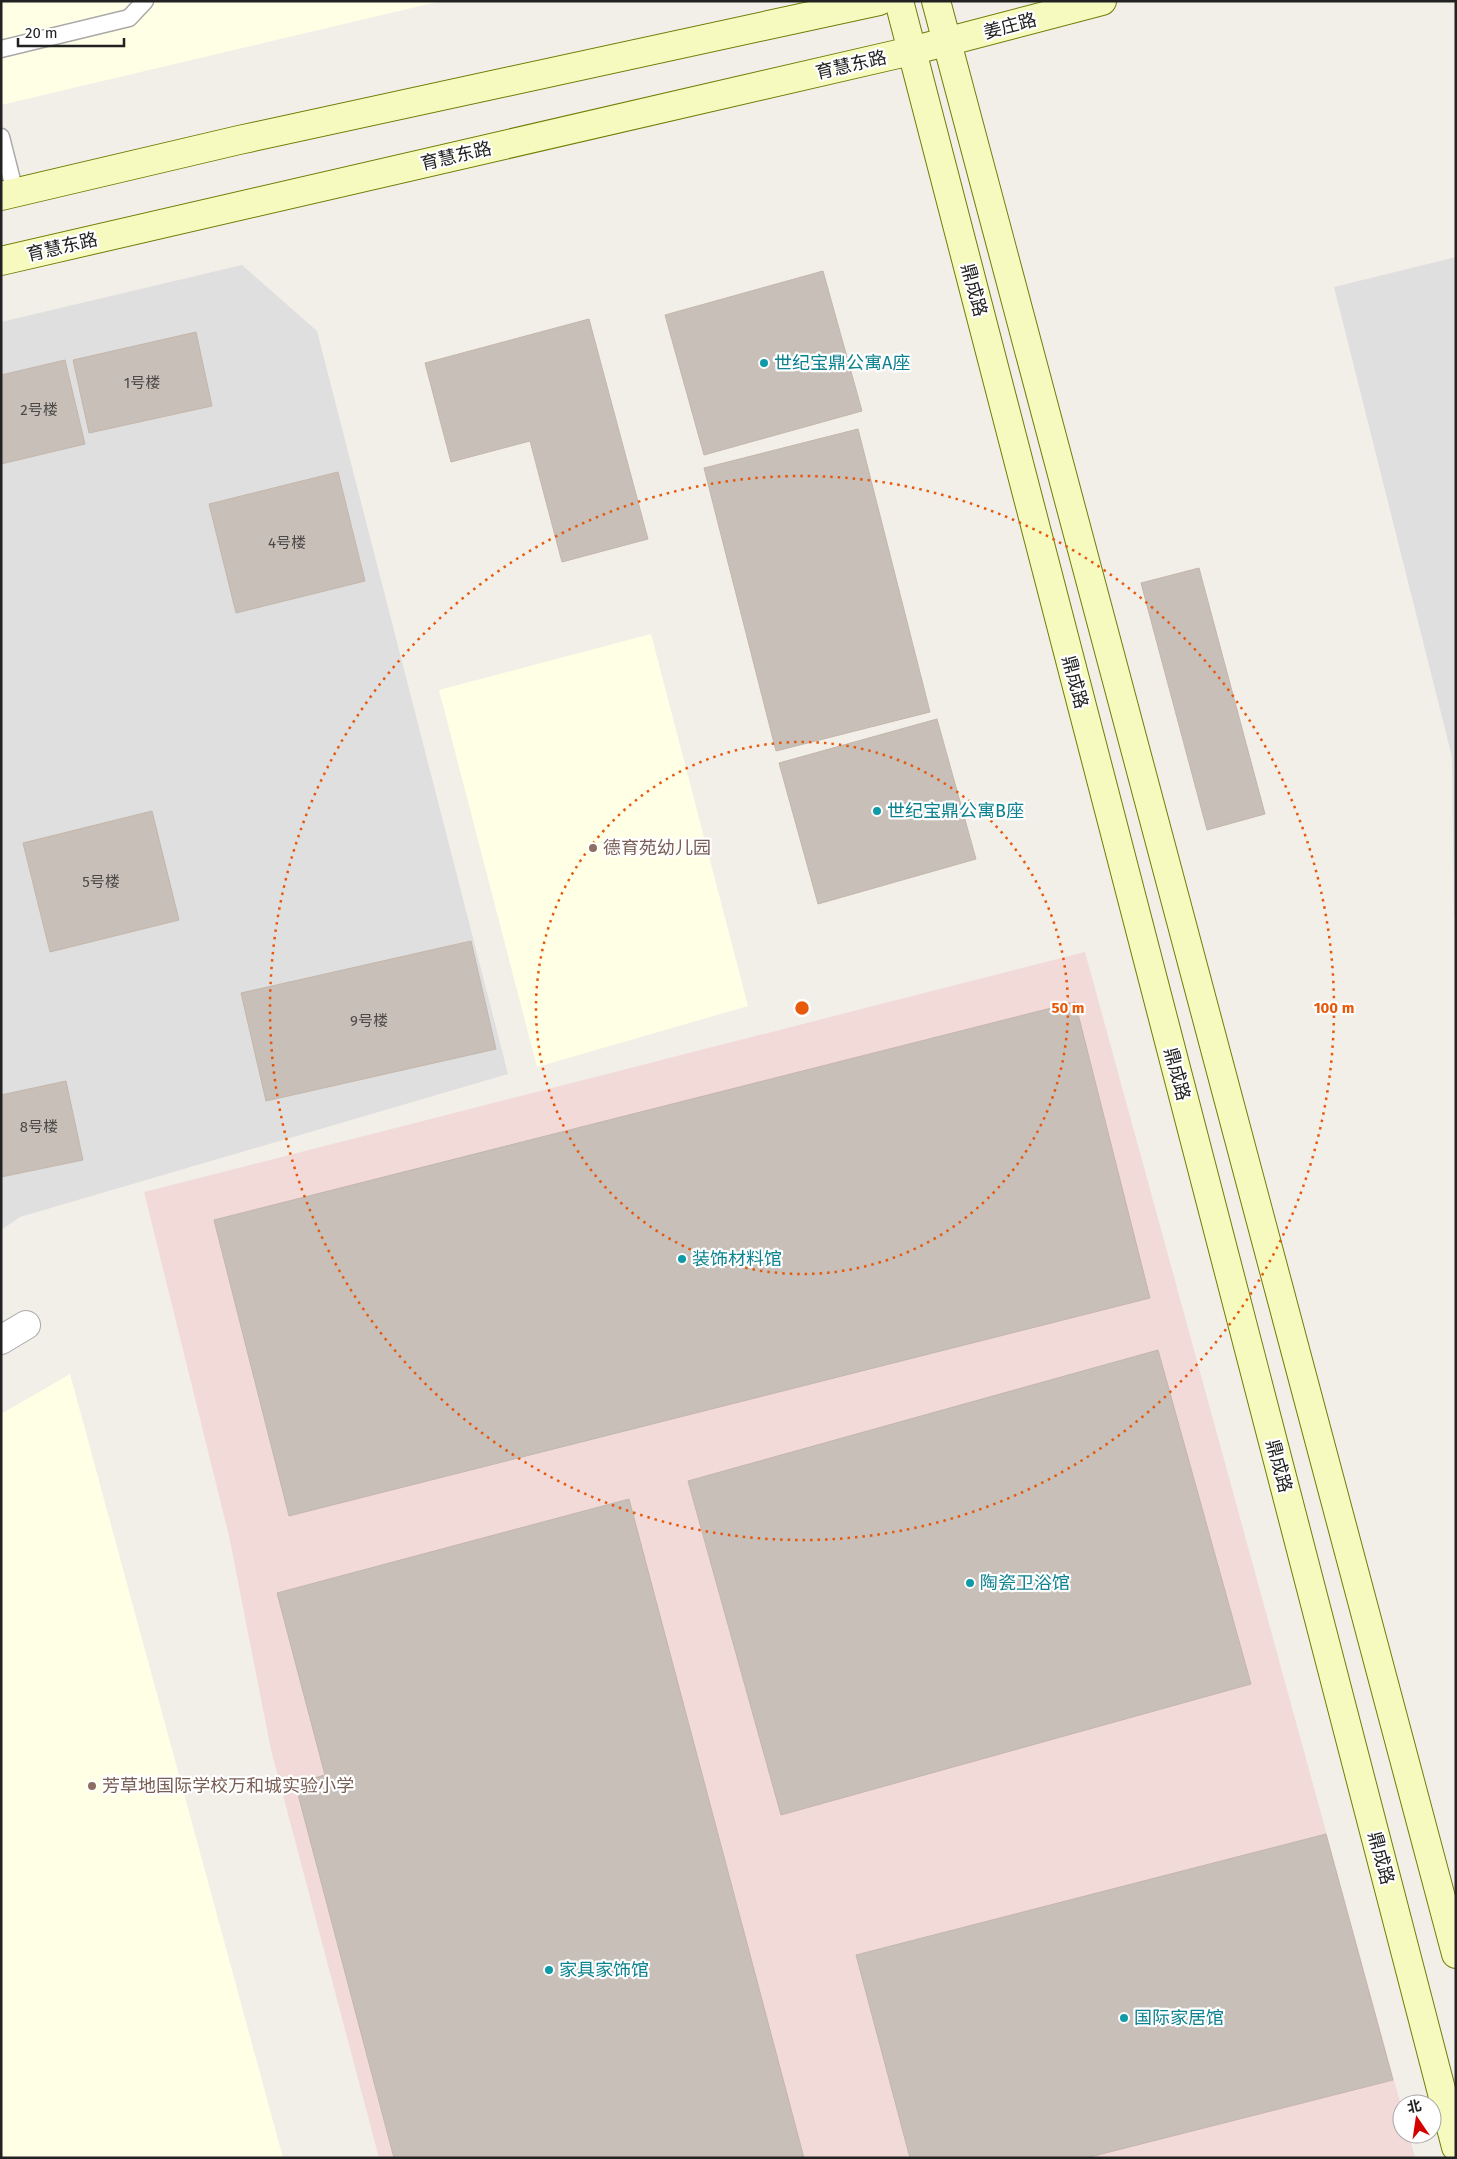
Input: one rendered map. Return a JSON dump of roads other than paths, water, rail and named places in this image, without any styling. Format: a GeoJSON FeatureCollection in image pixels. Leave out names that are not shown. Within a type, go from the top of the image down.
{"type":"FeatureCollection","features":[{"type":"Feature","properties":{"kind":"main road"},"geometry":{"type":"LineString","coordinates":[[8,194],[239,140],[879,1]]}},
{"type":"Feature","properties":{"kind":"main road","name":"鼎成路"},"geometry":{"type":"LineString","coordinates":[[899,1],[1456,2146]]}},
{"type":"Feature","properties":{"kind":"main road"},"geometry":{"type":"LineString","coordinates":[[936,1],[1456,1954]]}},
{"type":"Feature","properties":{"kind":"main road","name":"姜庄路"},"geometry":{"type":"LineString","coordinates":[[912,51],[1102,1]]}},
{"type":"Feature","properties":{"kind":"main road","name":"育慧东路"},"geometry":{"type":"LineString","coordinates":[[1,261],[912,51]]}},
{"type":"Feature","properties":{"kind":"street"},"geometry":{"type":"LineString","coordinates":[[1,1340],[26,1324]]}},
{"type":"Feature","properties":{"kind":"lane"},"geometry":{"type":"LineString","coordinates":[[1,49],[129,18],[144,1]]}},
{"type":"Feature","properties":{"kind":"lane"},"geometry":{"type":"LineString","coordinates":[[1,138],[8,194]]}},
{"type":"Feature","properties":{"kind":"place","name":"世纪宝鼎公寓A座"},"geometry":{"type":"Point","coordinates":[764,363]}},
{"type":"Feature","properties":{"kind":"place","name":"世纪宝鼎公寓B座"},"geometry":{"type":"Point","coordinates":[877,811]}},
{"type":"Feature","properties":{"kind":"place","name":"德育苑幼儿园"},"geometry":{"type":"Point","coordinates":[593,848]}},
{"type":"Feature","properties":{"kind":"place","name":"装饰材料馆"},"geometry":{"type":"Point","coordinates":[682,1259]}},
{"type":"Feature","properties":{"kind":"place","name":"陶瓷卫浴馆"},"geometry":{"type":"Point","coordinates":[970,1583]}},
{"type":"Feature","properties":{"kind":"place","name":"芳草地国际学校万和城实验小学"},"geometry":{"type":"Point","coordinates":[92,1786]}},
{"type":"Feature","properties":{"kind":"place","name":"家具家饰馆"},"geometry":{"type":"Point","coordinates":[549,1970]}},
{"type":"Feature","properties":{"kind":"place","name":"国际家居馆"},"geometry":{"type":"Point","coordinates":[1124,2018]}}]}
